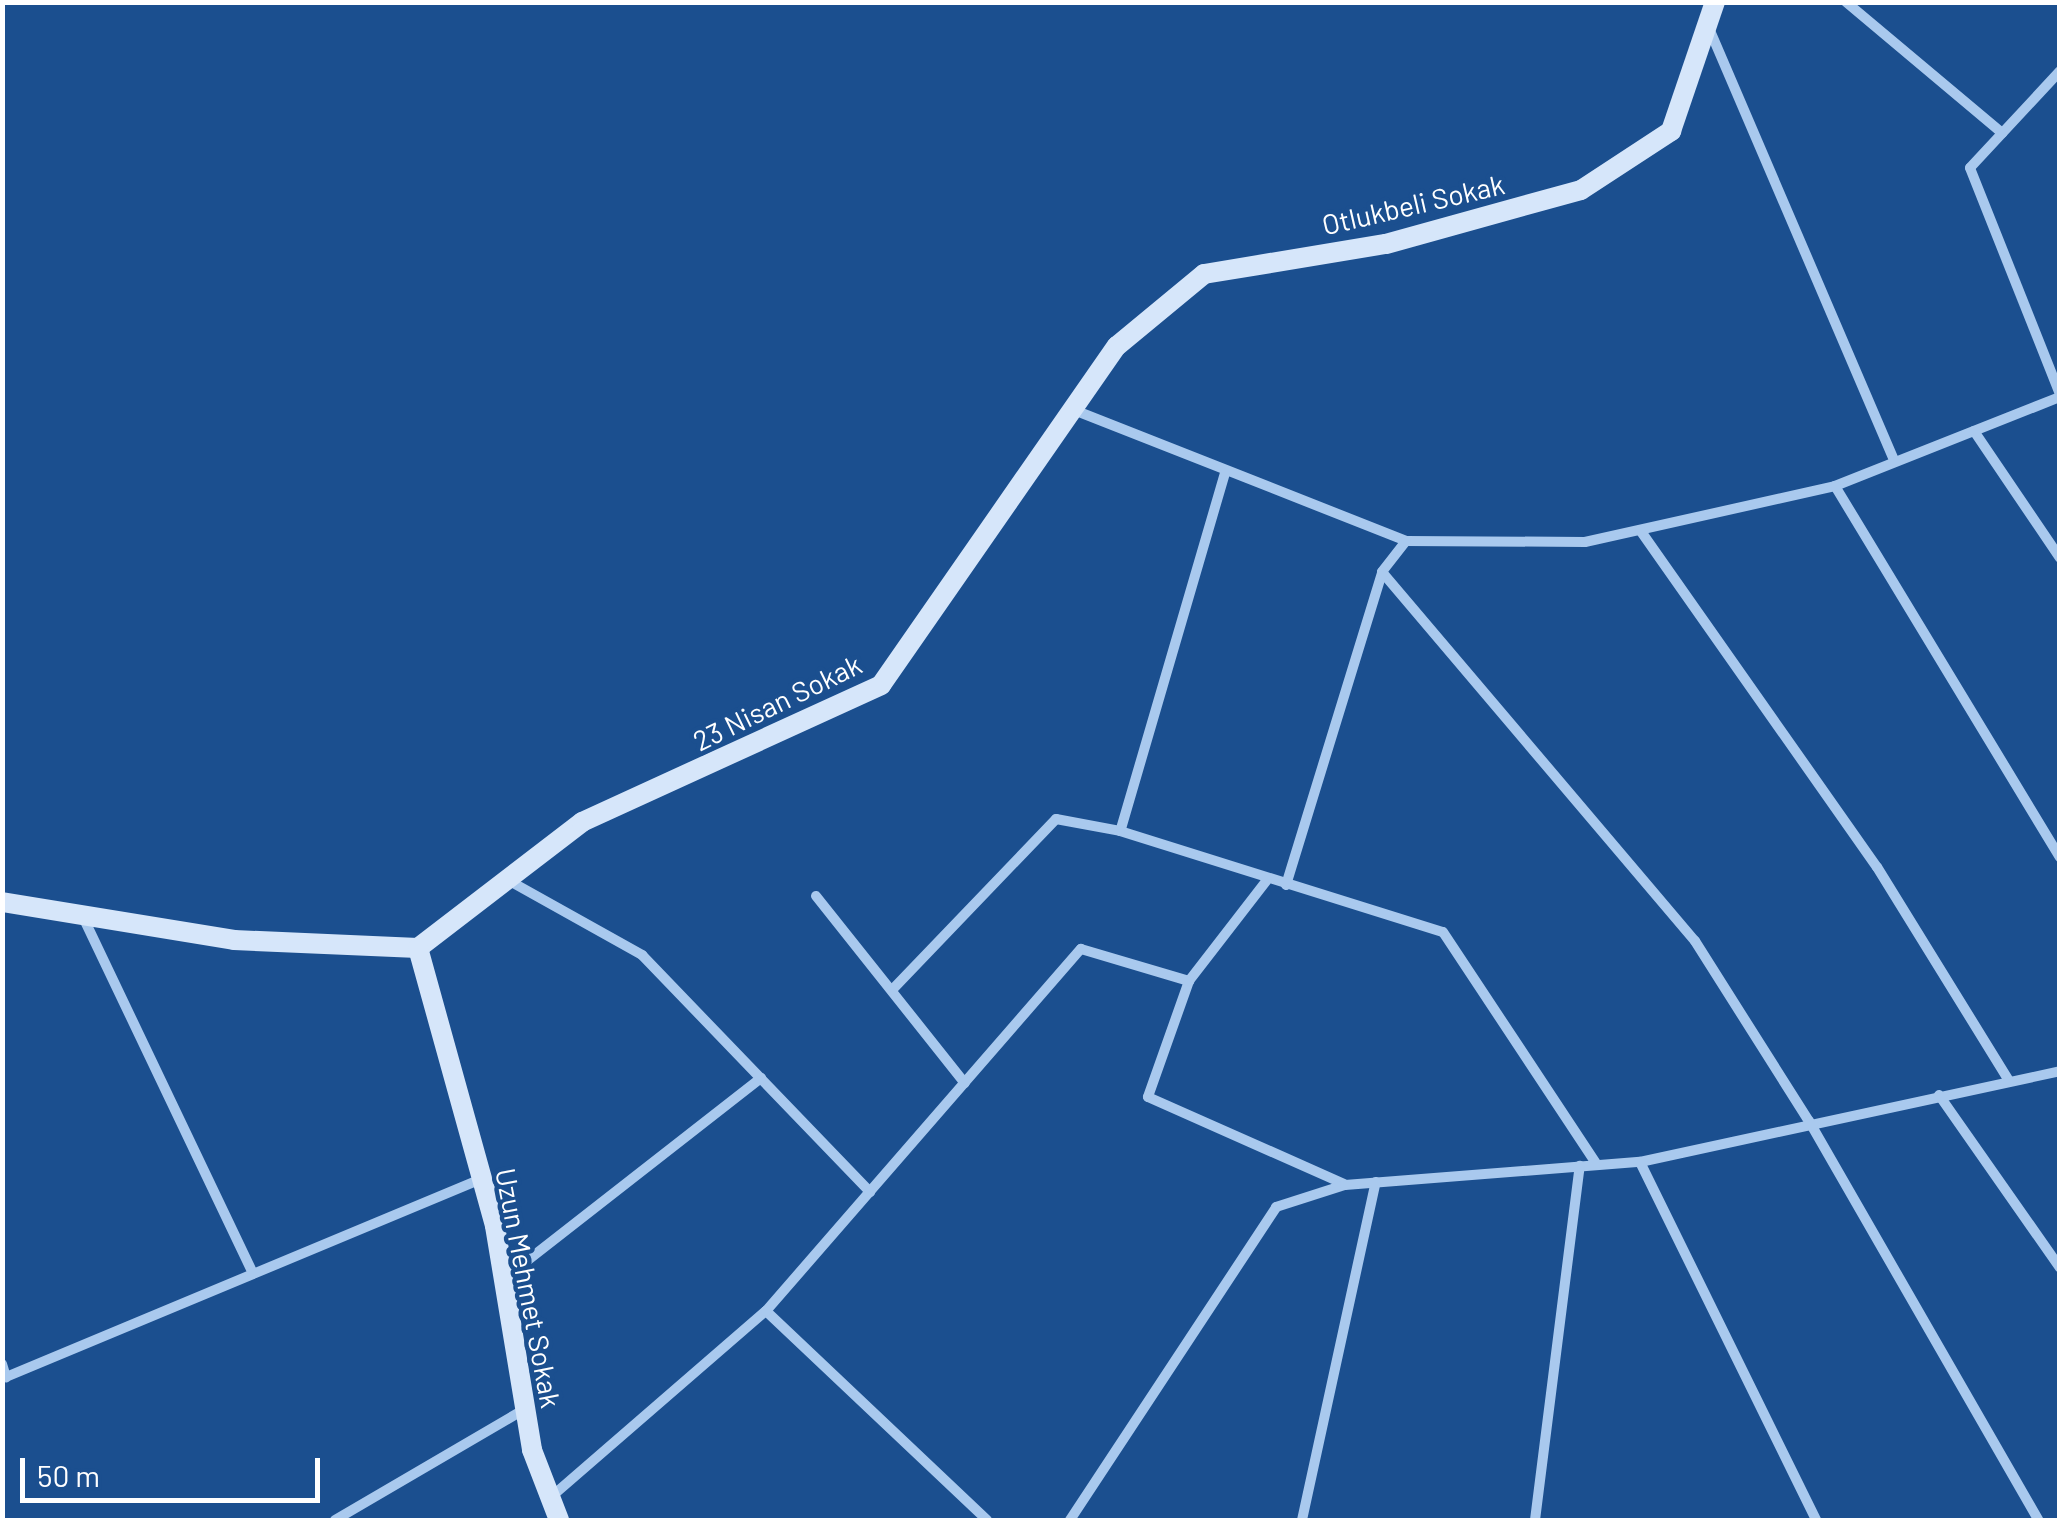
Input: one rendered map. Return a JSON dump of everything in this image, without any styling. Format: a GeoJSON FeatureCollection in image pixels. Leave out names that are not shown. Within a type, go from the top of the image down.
{"type":"FeatureCollection","features":[{"type":"Feature","properties":{"kind":"street","name":"Otlukbeli Sokak"},"geometry":{"type":"LineString","coordinates":[[1072,410],[1117,346],[1204,274],[1386,244],[1581,190],[1671,130],[1715,2]]}},
{"type":"Feature","properties":{"kind":"street"},"geometry":{"type":"LineString","coordinates":[[1846,2],[2002,133]]}},
{"type":"Feature","properties":{"kind":"street"},"geometry":{"type":"LineString","coordinates":[[1708,25],[1895,462]]}},
{"type":"Feature","properties":{"kind":"street"},"geometry":{"type":"LineString","coordinates":[[1072,410],[1224,474],[1406,541],[1585,542],[1836,486],[2060,396],[1970,168],[2060,71]]}},
{"type":"Feature","properties":{"kind":"street","name":"23 Nisan Sokak"},"geometry":{"type":"LineString","coordinates":[[418,948],[582,822],[881,685],[1072,410]]}},
{"type":"Feature","properties":{"kind":"street"},"geometry":{"type":"LineString","coordinates":[[1974,431],[2060,558]]}},
{"type":"Feature","properties":{"kind":"street"},"geometry":{"type":"LineString","coordinates":[[1120,831],[1224,474]]}},
{"type":"Feature","properties":{"kind":"street"},"geometry":{"type":"LineString","coordinates":[[1836,486],[2060,857]]}},
{"type":"Feature","properties":{"kind":"street"},"geometry":{"type":"LineString","coordinates":[[1640,530],[1876,867],[2009,1081]]}},
{"type":"Feature","properties":{"kind":"street"},"geometry":{"type":"LineString","coordinates":[[1286,885],[1382,572],[1406,541]]}},
{"type":"Feature","properties":{"kind":"street"},"geometry":{"type":"LineString","coordinates":[[1382,572],[1696,940],[1808,1121],[2038,1520]]}},
{"type":"Feature","properties":{"kind":"street"},"geometry":{"type":"LineString","coordinates":[[892,990],[1056,819],[1120,831],[1443,932],[1597,1165]]}},
{"type":"Feature","properties":{"kind":"street"},"geometry":{"type":"LineString","coordinates":[[508,880],[642,955],[870,1192]]}},
{"type":"Feature","properties":{"kind":"street"},"geometry":{"type":"LineString","coordinates":[[1267,880],[1189,981],[1148,1097],[1345,1185]]}},
{"type":"Feature","properties":{"kind":"street"},"geometry":{"type":"LineString","coordinates":[[816,896],[965,1083]]}},
{"type":"Feature","properties":{"kind":"street"},"geometry":{"type":"LineString","coordinates":[[2,902],[234,940],[418,948]]}},
{"type":"Feature","properties":{"kind":"street"},"geometry":{"type":"LineString","coordinates":[[83,916],[253,1274]]}},
{"type":"Feature","properties":{"kind":"street","name":"Uzun Mehmet Sokak"},"geometry":{"type":"LineString","coordinates":[[418,948],[482,1178],[504,1278],[525,1408],[559,1520]]}},
{"type":"Feature","properties":{"kind":"street"},"geometry":{"type":"LineString","coordinates":[[550,1498],[766,1312],[1081,950],[1189,981]]}},
{"type":"Feature","properties":{"kind":"street"},"geometry":{"type":"LineString","coordinates":[[1070,1520],[1276,1208],[1345,1185],[1640,1162],[1808,1121],[2060,1070]]}},
{"type":"Feature","properties":{"kind":"street"},"geometry":{"type":"LineString","coordinates":[[504,1278],[761,1078]]}},
{"type":"Feature","properties":{"kind":"street"},"geometry":{"type":"LineString","coordinates":[[1940,1095],[2060,1268]]}},
{"type":"Feature","properties":{"kind":"street"},"geometry":{"type":"LineString","coordinates":[[1640,1162],[1816,1520]]}},
{"type":"Feature","properties":{"kind":"street"},"geometry":{"type":"LineString","coordinates":[[1535,1520],[1580,1166]]}},
{"type":"Feature","properties":{"kind":"street"},"geometry":{"type":"LineString","coordinates":[[2,1364],[6,1376],[482,1178]]}},
{"type":"Feature","properties":{"kind":"street"},"geometry":{"type":"LineString","coordinates":[[1302,1520],[1376,1182]]}},
{"type":"Feature","properties":{"kind":"street"},"geometry":{"type":"LineString","coordinates":[[766,1312],[987,1520]]}},
{"type":"Feature","properties":{"kind":"street"},"geometry":{"type":"LineString","coordinates":[[335,1520],[525,1408]]}}]}
